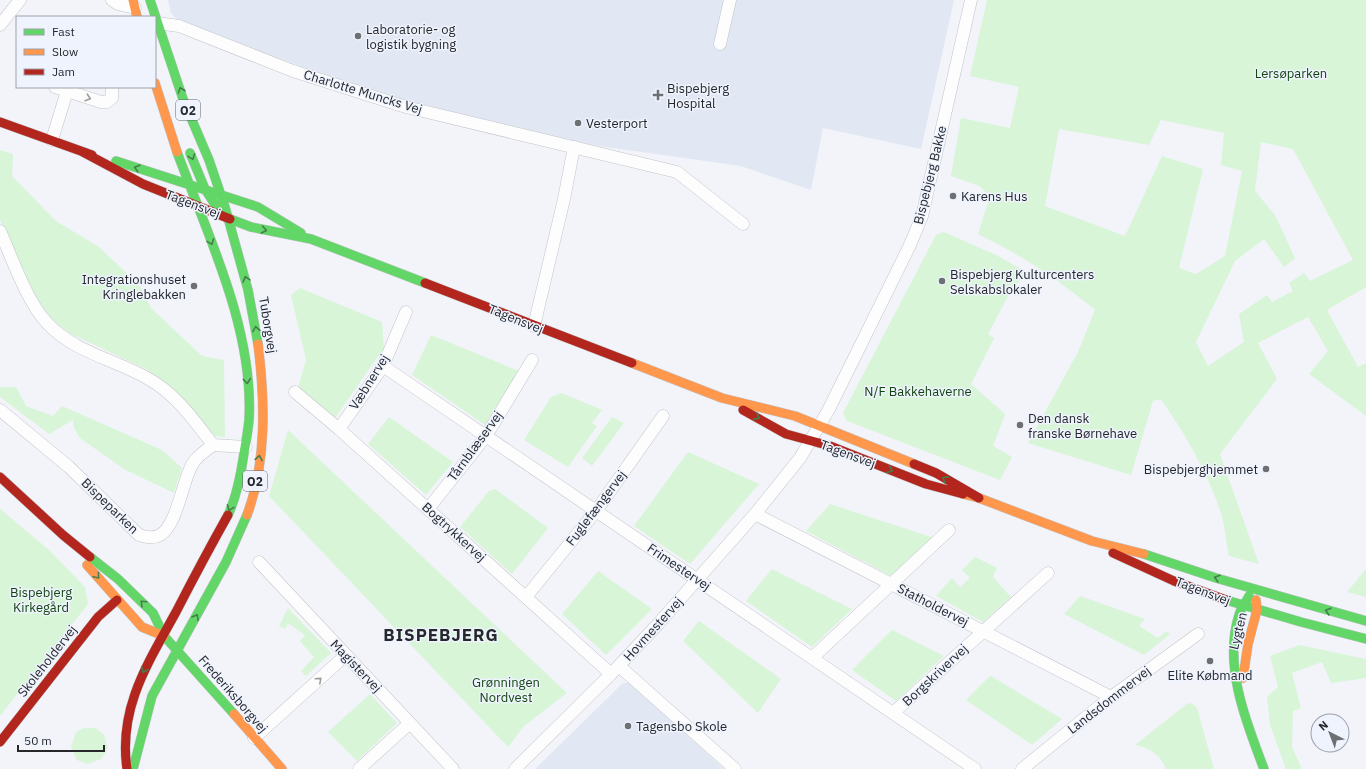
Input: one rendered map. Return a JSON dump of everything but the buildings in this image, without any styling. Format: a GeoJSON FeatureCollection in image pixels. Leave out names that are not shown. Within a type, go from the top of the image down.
{"type":"FeatureCollection","features":[{"type":"Feature","properties":{"kind":"street"},"geometry":{"type":"LineString","coordinates":[[0,24],[20,0]]}},
{"type":"Feature","properties":{"kind":"street"},"geometry":{"type":"LineString","coordinates":[[112,0],[118,4],[135,8]]}},
{"type":"Feature","properties":{"kind":"street","name":"Tuborgvej"},"geometry":{"type":"LineString","coordinates":[[150,0],[155,16]]}},
{"type":"Feature","properties":{"kind":"street"},"geometry":{"type":"LineString","coordinates":[[720,44],[730,0]]}},
{"type":"Feature","properties":{"kind":"street","name":"Bispebjerg Bakke"},"geometry":{"type":"LineString","coordinates":[[810,441],[828,411],[910,245],[922,216],[972,0]]}},
{"type":"Feature","properties":{"kind":"street","name":"Tuborgvej"},"geometry":{"type":"LineString","coordinates":[[156,20],[189,114],[205,149],[241,262],[250,295],[260,354],[264,394],[263,440],[252,502],[231,552],[177,651]]}},
{"type":"Feature","properties":{"kind":"street","name":"Charlotte Muncks Vej"},"geometry":{"type":"LineString","coordinates":[[157,23],[179,26],[293,71],[406,107],[677,172],[743,224]]}},
{"type":"Feature","properties":{"kind":"street"},"geometry":{"type":"LineString","coordinates":[[156,79],[177,122]]}},
{"type":"Feature","properties":{"kind":"street","name":"O2"},"geometry":{"type":"LineString","coordinates":[[127,769],[124,749],[129,712],[144,670],[164,636],[230,510],[240,479],[249,421],[249,396],[240,328],[231,295],[188,184],[156,79]]}},
{"type":"Feature","properties":{"kind":"street"},"geometry":{"type":"LineString","coordinates":[[52,140],[61,89],[101,102],[107,102],[112,98],[112,88]]}},
{"type":"Feature","properties":{"kind":"street","name":"Tagensvej"},"geometry":{"type":"LineString","coordinates":[[0,122],[81,151],[258,207],[311,239],[722,398],[795,416],[936,474],[979,498]]}},
{"type":"Feature","properties":{"kind":"street"},"geometry":{"type":"LineString","coordinates":[[188,147],[205,189],[218,208],[227,217]]}},
{"type":"Feature","properties":{"kind":"street"},"geometry":{"type":"LineString","coordinates":[[534,326],[564,199],[574,147]]}},
{"type":"Feature","properties":{"kind":"street","name":"Tagensvej"},"geometry":{"type":"LineString","coordinates":[[81,151],[143,184],[251,227],[311,239]]}},
{"type":"Feature","properties":{"kind":"street"},"geometry":{"type":"LineString","coordinates":[[0,231],[34,306],[46,322],[62,337],[88,352],[147,378],[160,386],[184,409],[213,445],[246,447]]}},
{"type":"Feature","properties":{"kind":"street","name":"Væbnervej"},"geometry":{"type":"LineString","coordinates":[[339,428],[383,366],[406,312]]}},
{"type":"Feature","properties":{"kind":"street","name":"Tårnblæservej"},"geometry":{"type":"LineString","coordinates":[[428,509],[486,436],[532,360]]}},
{"type":"Feature","properties":{"kind":"street","name":"Frimestervej"},"geometry":{"type":"LineString","coordinates":[[383,366],[975,769]]}},
{"type":"Feature","properties":{"kind":"street","name":"Bogtrykkervej"},"geometry":{"type":"LineString","coordinates":[[295,392],[339,428],[526,597],[735,769]]}},
{"type":"Feature","properties":{"kind":"street","name":"Tagensvej"},"geometry":{"type":"LineString","coordinates":[[722,398],[786,434],[830,446],[926,484],[979,498],[1092,542],[1136,565],[1242,605],[1366,639]]}},
{"type":"Feature","properties":{"kind":"street","name":"Bispeparken"},"geometry":{"type":"LineString","coordinates":[[0,410],[69,468],[138,535],[150,538],[160,535],[168,527],[190,468],[196,459],[213,445]]}},
{"type":"Feature","properties":{"kind":"street","name":"Fuglefængervej"},"geometry":{"type":"LineString","coordinates":[[526,597],[596,511],[663,416]]}},
{"type":"Feature","properties":{"kind":"street","name":"Hovmestervej"},"geometry":{"type":"LineString","coordinates":[[515,769],[615,670],[698,580],[793,467],[810,441]]}},
{"type":"Feature","properties":{"kind":"street","name":"Frederiksborgvej"},"geometry":{"type":"LineString","coordinates":[[0,477],[63,535],[118,579],[153,612],[164,636],[282,769]]}},
{"type":"Feature","properties":{"kind":"street","name":"Statholdervej"},"geometry":{"type":"LineString","coordinates":[[755,514],[1110,697]]}},
{"type":"Feature","properties":{"kind":"street"},"geometry":{"type":"LineString","coordinates":[[812,658],[948,530]]}},
{"type":"Feature","properties":{"kind":"street","name":"Frederiksborgvej"},"geometry":{"type":"LineString","coordinates":[[63,535],[117,600],[142,627],[164,636]]}},
{"type":"Feature","properties":{"kind":"street","name":"Tagensvej"},"geometry":{"type":"LineString","coordinates":[[1092,542],[1140,553],[1255,590],[1366,621]]}},
{"type":"Feature","properties":{"kind":"street","name":"Magistervej"},"geometry":{"type":"LineString","coordinates":[[259,562],[453,769]]}},
{"type":"Feature","properties":{"kind":"street","name":"Borgskrivervej"},"geometry":{"type":"LineString","coordinates":[[893,714],[1048,573]]}},
{"type":"Feature","properties":{"kind":"street","name":"Lygten"},"geometry":{"type":"LineString","coordinates":[[1255,590],[1242,605],[1235,629],[1233,644],[1234,663],[1241,695],[1253,741],[1264,769]]}},
{"type":"Feature","properties":{"kind":"street","name":"Lygten"},"geometry":{"type":"LineString","coordinates":[[1241,695],[1248,644],[1257,610],[1255,590]]}},
{"type":"Feature","properties":{"kind":"street","name":"Skoleholdervej"},"geometry":{"type":"LineString","coordinates":[[0,742],[98,617],[117,600]]}},
{"type":"Feature","properties":{"kind":"street","name":"Landsdommervej"},"geometry":{"type":"LineString","coordinates":[[1022,769],[1110,697],[1198,634]]}},
{"type":"Feature","properties":{"kind":"street","name":"O2"},"geometry":{"type":"LineString","coordinates":[[133,769],[146,714],[152,696],[177,651]]}},
{"type":"Feature","properties":{"kind":"street"},"geometry":{"type":"LineString","coordinates":[[254,738],[346,655]]}},
{"type":"Feature","properties":{"kind":"street"},"geometry":{"type":"LineString","coordinates":[[359,769],[410,723]]}},
{"type":"Feature","properties":{"kind":"shaded area","name":"Bispebjerg Hospital"},"geometry":{"type":"Polygon","coordinates":[[[168,0],[954,0],[921,149],[823,128],[811,190],[741,166],[592,145],[413,103],[354,86],[178,21],[171,13],[168,0]]]}},
{"type":"Feature","properties":{"kind":"shaded area","name":"Tagensbo Skole"},"geometry":{"type":"Polygon","coordinates":[[[623,683],[629,683],[724,769],[535,769],[623,683]]]}},
{"type":"Feature","properties":{"kind":"green space","name":"Lersøparken"},"geometry":{"type":"Polygon","coordinates":[[[987,0],[1366,0],[1366,287],[1327,310],[1358,367],[1366,363],[1366,416],[1309,374],[1328,351],[1308,317],[1258,343],[1277,379],[1220,454],[1259,564],[1229,556],[1222,518],[1210,483],[1179,426],[1161,399],[1153,401],[1131,475],[1028,443],[1078,352],[1095,310],[1039,268],[978,234],[990,196],[979,186],[951,176],[961,118],[1010,128],[1019,87],[970,76],[987,0]],[[1161,120],[1149,145],[1059,129],[1045,206],[1125,236],[1162,156],[1203,169],[1179,268],[1196,274],[1225,256],[1242,171],[1221,165],[1224,133],[1161,120]],[[1261,142],[1255,191],[1275,215],[1295,258],[1284,267],[1264,239],[1235,261],[1196,342],[1208,366],[1244,342],[1239,314],[1267,295],[1272,302],[1293,291],[1289,283],[1304,273],[1310,281],[1353,260],[1293,149],[1261,142]]]}},
{"type":"Feature","properties":{"kind":"green space"},"geometry":{"type":"Polygon","coordinates":[[[0,150],[13,154],[12,176],[56,221],[99,247],[140,286],[151,308],[202,356],[224,360],[225,437],[215,436],[166,385],[146,369],[69,333],[51,318],[36,298],[0,220],[0,150]]]}},
{"type":"Feature","properties":{"kind":"green space","name":"N/F Bakkehaverne"},"geometry":{"type":"Polygon","coordinates":[[[944,232],[996,255],[1025,271],[1018,284],[1015,283],[988,334],[994,338],[971,384],[1005,414],[993,446],[1012,457],[1000,480],[847,421],[843,413],[936,235],[944,232]]]}},
{"type":"Feature","properties":{"kind":"green space"},"geometry":{"type":"Polygon","coordinates":[[[300,288],[382,322],[384,348],[335,418],[298,388],[306,360],[291,295],[300,288]]]}},
{"type":"Feature","properties":{"kind":"green space"},"geometry":{"type":"Polygon","coordinates":[[[431,335],[519,371],[485,425],[412,375],[431,335]]]}},
{"type":"Feature","properties":{"kind":"green space"},"geometry":{"type":"Polygon","coordinates":[[[0,387],[16,387],[26,406],[53,416],[62,406],[162,450],[182,468],[174,493],[124,469],[80,438],[74,428],[73,420],[49,434],[0,397],[0,387]]]}},
{"type":"Feature","properties":{"kind":"green space"},"geometry":{"type":"Polygon","coordinates":[[[562,393],[602,410],[592,423],[597,426],[568,467],[524,440],[551,397],[562,393]]]}},
{"type":"Feature","properties":{"kind":"green space"},"geometry":{"type":"Polygon","coordinates":[[[389,417],[453,462],[426,495],[368,444],[389,417]]]}},
{"type":"Feature","properties":{"kind":"green space"},"geometry":{"type":"Polygon","coordinates":[[[612,417],[624,423],[592,466],[582,458],[612,417]]]}},
{"type":"Feature","properties":{"kind":"green space","name":"Grønningen Nordvest"},"geometry":{"type":"Polygon","coordinates":[[[288,430],[567,693],[524,726],[508,747],[269,496],[288,430]]]}},
{"type":"Feature","properties":{"kind":"green space"},"geometry":{"type":"Polygon","coordinates":[[[688,452],[759,484],[690,564],[634,526],[688,452]]]}},
{"type":"Feature","properties":{"kind":"green space"},"geometry":{"type":"Polygon","coordinates":[[[495,489],[548,528],[512,574],[460,527],[489,491],[495,489]]]}},
{"type":"Feature","properties":{"kind":"green space"},"geometry":{"type":"Polygon","coordinates":[[[830,504],[934,538],[891,576],[806,531],[830,504]]]}},
{"type":"Feature","properties":{"kind":"green space","name":"Bispebjerg Kirkegård"},"geometry":{"type":"Polygon","coordinates":[[[0,509],[49,550],[85,587],[88,604],[0,716],[0,509]]]}},
{"type":"Feature","properties":{"kind":"green space"},"geometry":{"type":"Polygon","coordinates":[[[975,557],[997,568],[993,577],[1011,597],[983,622],[936,596],[952,578],[960,587],[970,578],[962,570],[975,557]]]}},
{"type":"Feature","properties":{"kind":"green space"},"geometry":{"type":"Polygon","coordinates":[[[772,569],[852,609],[812,647],[746,601],[772,569]]]}},
{"type":"Feature","properties":{"kind":"green space"},"geometry":{"type":"Polygon","coordinates":[[[1366,569],[1366,597],[1347,592],[1366,569]]]}},
{"type":"Feature","properties":{"kind":"green space"},"geometry":{"type":"Polygon","coordinates":[[[598,571],[652,609],[606,655],[562,614],[598,571]]]}},
{"type":"Feature","properties":{"kind":"green space"},"geometry":{"type":"Polygon","coordinates":[[[1080,596],[1145,619],[1139,626],[1158,638],[1166,631],[1170,634],[1144,655],[1064,614],[1080,596]]]}},
{"type":"Feature","properties":{"kind":"green space"},"geometry":{"type":"Polygon","coordinates":[[[288,608],[331,653],[306,676],[301,671],[314,657],[300,641],[305,635],[288,623],[285,629],[279,626],[288,608]]]}},
{"type":"Feature","properties":{"kind":"green space"},"geometry":{"type":"Polygon","coordinates":[[[699,621],[781,679],[758,713],[683,641],[699,621]]]}},
{"type":"Feature","properties":{"kind":"green space"},"geometry":{"type":"Polygon","coordinates":[[[892,630],[944,656],[896,701],[852,670],[892,630]]]}},
{"type":"Feature","properties":{"kind":"green space"},"geometry":{"type":"Polygon","coordinates":[[[1299,645],[1366,659],[1366,678],[1331,683],[1322,662],[1292,673],[1301,708],[1293,711],[1292,747],[1302,769],[1286,769],[1270,725],[1267,697],[1278,687],[1270,656],[1299,645]]]}},
{"type":"Feature","properties":{"kind":"green space"},"geometry":{"type":"Polygon","coordinates":[[[990,676],[1062,719],[1032,745],[966,700],[990,676]]]}},
{"type":"Feature","properties":{"kind":"green space"},"geometry":{"type":"Polygon","coordinates":[[[370,694],[397,723],[357,761],[328,732],[370,694]]]}},
{"type":"Feature","properties":{"kind":"green space"},"geometry":{"type":"Polygon","coordinates":[[[1188,703],[1193,704],[1197,708],[1214,769],[1166,769],[1161,759],[1154,752],[1135,745],[1188,703]]]}},
{"type":"Feature","properties":{"kind":"green space"},"geometry":{"type":"Polygon","coordinates":[[[84,728],[96,728],[104,735],[108,748],[101,759],[88,764],[77,760],[71,747],[76,732],[84,728]]]}},
{"type":"Feature","properties":{"kind":"traffic: fast"},"geometry":{"type":"LineString","coordinates":[[150,0],[155,16]]}},
{"type":"Feature","properties":{"kind":"traffic: fast"},"geometry":{"type":"LineString","coordinates":[[156,18],[183,99],[209,160],[225,207],[248,290],[258,344]]}},
{"type":"Feature","properties":{"kind":"traffic: fast"},"geometry":{"type":"LineString","coordinates":[[177,152],[215,250],[237,317],[249,386],[249,420],[242,469],[234,500],[228,515]]}},
{"type":"Feature","properties":{"kind":"traffic: fast"},"geometry":{"type":"LineString","coordinates":[[190,153],[205,189],[216,206]]}},
{"type":"Feature","properties":{"kind":"traffic: fast"},"geometry":{"type":"LineString","coordinates":[[116,161],[258,207],[301,233]]}},
{"type":"Feature","properties":{"kind":"traffic: fast"},"geometry":{"type":"LineString","coordinates":[[230,219],[251,227],[311,239],[425,283]]}},
{"type":"Feature","properties":{"kind":"traffic: fast"},"geometry":{"type":"LineString","coordinates":[[133,769],[152,696],[226,562],[247,515]]}},
{"type":"Feature","properties":{"kind":"traffic: fast"},"geometry":{"type":"LineString","coordinates":[[1144,554],[1216,578],[1366,621]]}},
{"type":"Feature","properties":{"kind":"traffic: fast"},"geometry":{"type":"LineString","coordinates":[[90,557],[118,579],[153,613],[164,636],[234,714]]}},
{"type":"Feature","properties":{"kind":"traffic: fast"},"geometry":{"type":"LineString","coordinates":[[1249,596],[1240,612],[1235,634],[1235,673],[1244,713],[1264,769]]}},
{"type":"Feature","properties":{"kind":"traffic: fast"},"geometry":{"type":"LineString","coordinates":[[1226,600],[1366,639]]}},
{"type":"Feature","properties":{"kind":"traffic: slow"},"geometry":{"type":"LineString","coordinates":[[133,0],[137,16]]}},
{"type":"Feature","properties":{"kind":"traffic: slow"},"geometry":{"type":"LineString","coordinates":[[156,86],[177,152]]}},
{"type":"Feature","properties":{"kind":"traffic: slow"},"geometry":{"type":"LineString","coordinates":[[247,515],[254,495],[263,431],[262,387],[258,344]]}},
{"type":"Feature","properties":{"kind":"traffic: slow"},"geometry":{"type":"LineString","coordinates":[[632,363],[722,398],[795,416],[914,464]]}},
{"type":"Feature","properties":{"kind":"traffic: slow"},"geometry":{"type":"LineString","coordinates":[[963,494],[979,498],[1092,541],[1144,554]]}},
{"type":"Feature","properties":{"kind":"traffic: slow"},"geometry":{"type":"LineString","coordinates":[[87,565],[142,627],[164,636]]}},
{"type":"Feature","properties":{"kind":"traffic: slow"},"geometry":{"type":"LineString","coordinates":[[1243,678],[1248,644],[1257,610],[1256,600]]}},
{"type":"Feature","properties":{"kind":"traffic: slow"},"geometry":{"type":"LineString","coordinates":[[234,714],[282,769]]}},
{"type":"Feature","properties":{"kind":"traffic: jam"},"geometry":{"type":"LineString","coordinates":[[0,122],[92,155]]}},
{"type":"Feature","properties":{"kind":"traffic: jam"},"geometry":{"type":"LineString","coordinates":[[81,151],[143,184],[230,219]]}},
{"type":"Feature","properties":{"kind":"traffic: jam"},"geometry":{"type":"LineString","coordinates":[[425,283],[632,363]]}},
{"type":"Feature","properties":{"kind":"traffic: jam"},"geometry":{"type":"LineString","coordinates":[[743,410],[786,434],[830,446],[926,484],[963,494]]}},
{"type":"Feature","properties":{"kind":"traffic: jam"},"geometry":{"type":"LineString","coordinates":[[914,464],[936,473],[979,498]]}},
{"type":"Feature","properties":{"kind":"traffic: jam"},"geometry":{"type":"LineString","coordinates":[[0,477],[63,535],[90,557]]}},
{"type":"Feature","properties":{"kind":"traffic: jam"},"geometry":{"type":"LineString","coordinates":[[127,769],[125,747],[127,726],[131,706],[138,687],[155,649],[228,515]]}},
{"type":"Feature","properties":{"kind":"traffic: jam"},"geometry":{"type":"LineString","coordinates":[[1113,553],[1174,581],[1226,600]]}},
{"type":"Feature","properties":{"kind":"traffic: jam"},"geometry":{"type":"LineString","coordinates":[[0,742],[98,617],[117,600]]}},
{"type":"Feature","properties":{"kind":"place","name":"Laboratorie- og logistik bygning"},"geometry":{"type":"Point","coordinates":[358,36]}},
{"type":"Feature","properties":{"kind":"place","name":"Bispebjerg Hospital"},"geometry":{"type":"Point","coordinates":[658,95]}},
{"type":"Feature","properties":{"kind":"place","name":"Vesterport"},"geometry":{"type":"Point","coordinates":[578,123]}},
{"type":"Feature","properties":{"kind":"place","name":"Karens Hus"},"geometry":{"type":"Point","coordinates":[953,196]}},
{"type":"Feature","properties":{"kind":"place","name":"Bispebjerg Kulturcenters Selskabslokaler"},"geometry":{"type":"Point","coordinates":[942,281]}},
{"type":"Feature","properties":{"kind":"place","name":"Integrationshuset Kringlebakken"},"geometry":{"type":"Point","coordinates":[194,286]}},
{"type":"Feature","properties":{"kind":"place","name":"Den dansk franske Børnehave"},"geometry":{"type":"Point","coordinates":[1020,425]}},
{"type":"Feature","properties":{"kind":"place","name":"Bispebjerghjemmet"},"geometry":{"type":"Point","coordinates":[1266,469]}},
{"type":"Feature","properties":{"kind":"place","name":"Elite Købmand"},"geometry":{"type":"Point","coordinates":[1210,661]}},
{"type":"Feature","properties":{"kind":"place","name":"Tagensbo Skole"},"geometry":{"type":"Point","coordinates":[628,726]}},
{"type":"Feature","properties":{"kind":"district","name":"BISPEBJERG"},"geometry":{"type":"Point","coordinates":[441,635]}}]}
